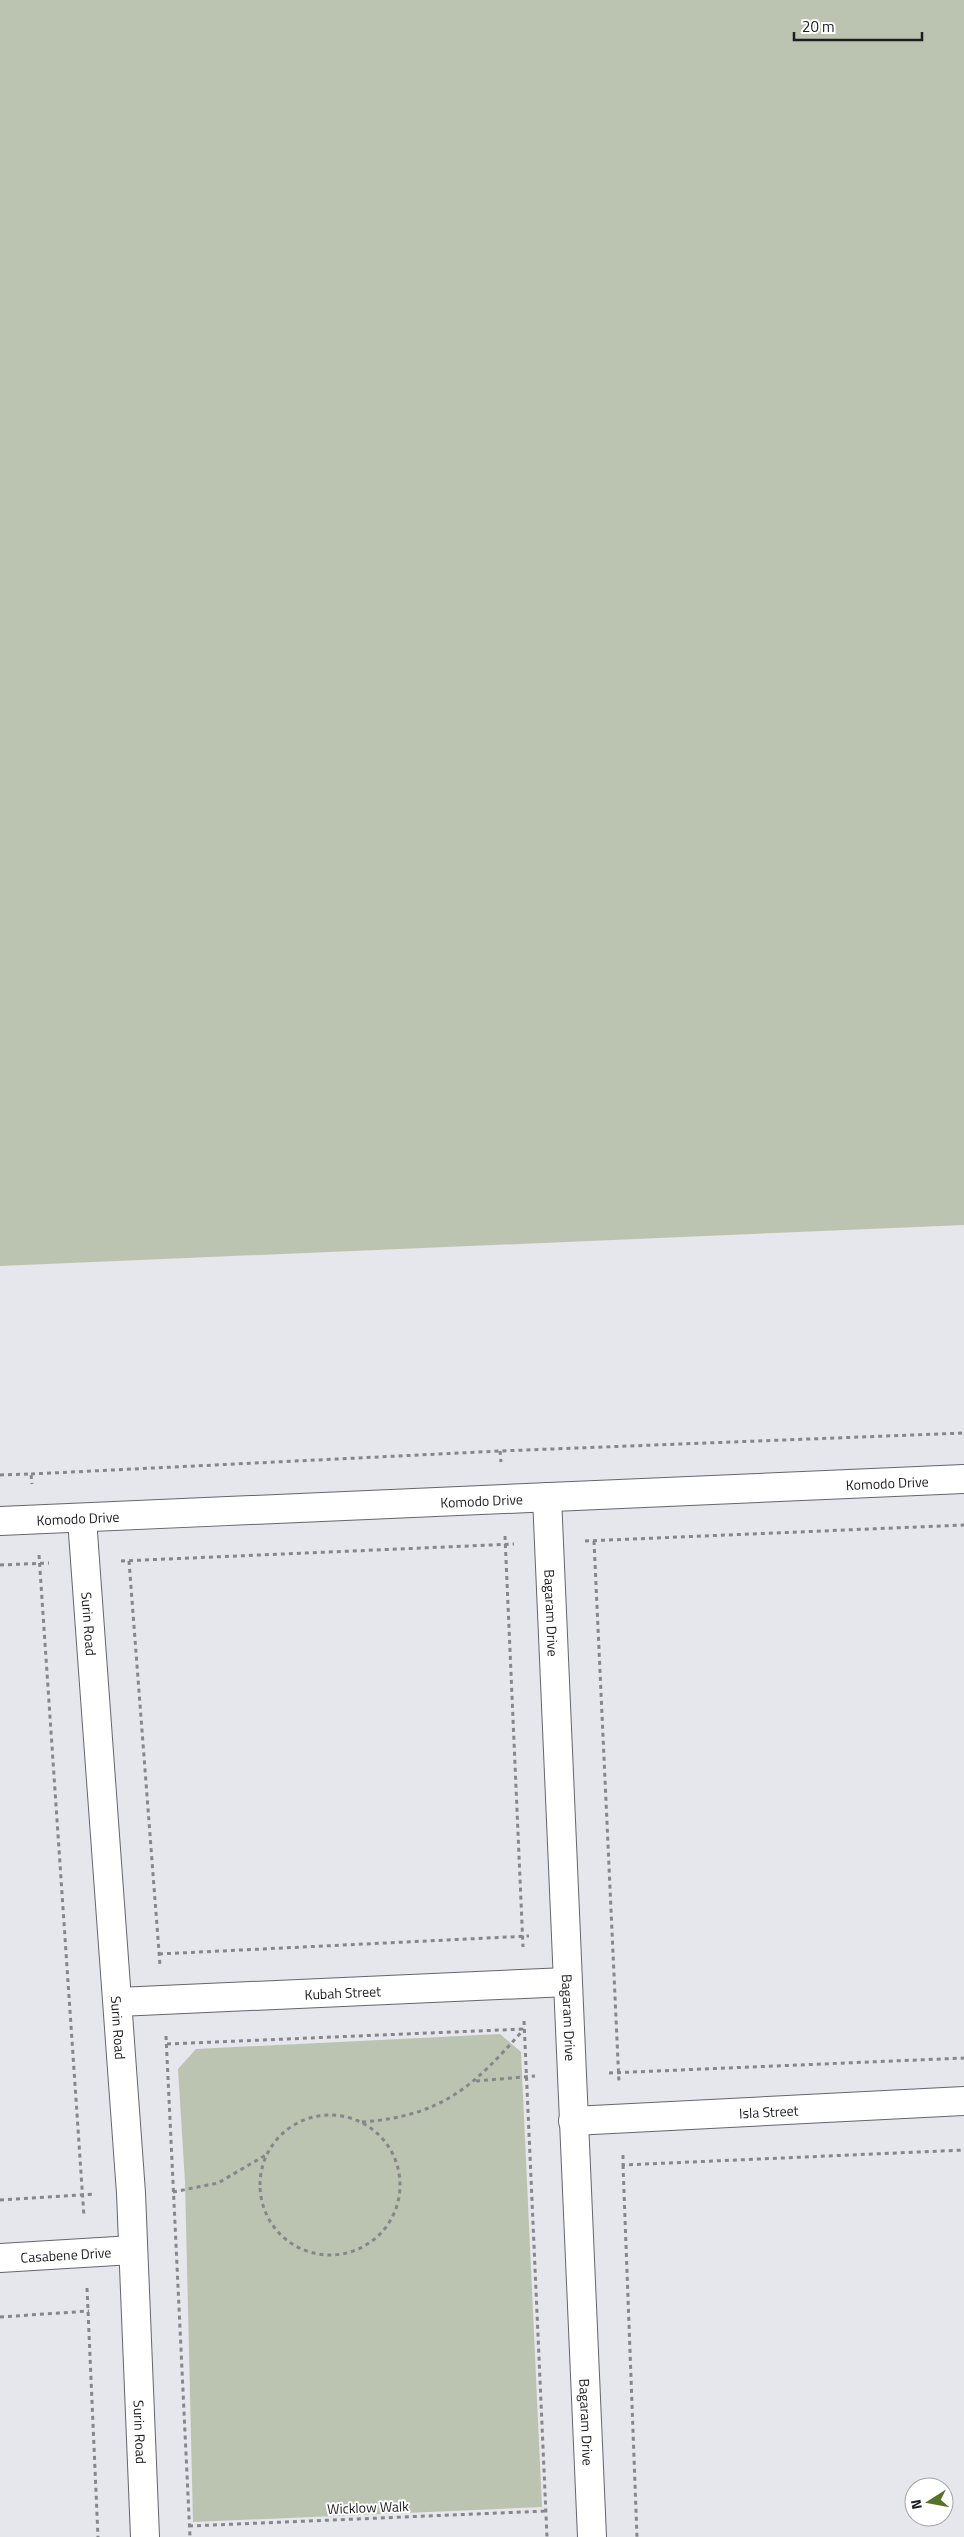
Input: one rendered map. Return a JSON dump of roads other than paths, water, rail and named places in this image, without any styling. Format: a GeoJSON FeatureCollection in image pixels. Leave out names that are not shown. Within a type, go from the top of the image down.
{"type":"FeatureCollection","features":[{"type":"Feature","properties":{"kind":"street","name":"Komodo Drive"},"geometry":{"type":"LineString","coordinates":[[0,1522],[964,1479]]}},
{"type":"Feature","properties":{"kind":"street","name":"Bagaram Drive"},"geometry":{"type":"LineString","coordinates":[[547,1497],[592,2537]]}},
{"type":"Feature","properties":{"kind":"street","name":"Surin Road"},"geometry":{"type":"LineString","coordinates":[[82,1519],[131,2193],[145,2537]]}},
{"type":"Feature","properties":{"kind":"street","name":"Kubah Street"},"geometry":{"type":"LineString","coordinates":[[118,2002],[567,1982]]}},
{"type":"Feature","properties":{"kind":"street","name":"Isla Street"},"geometry":{"type":"LineString","coordinates":[[573,2120],[964,2102]]}},
{"type":"Feature","properties":{"kind":"street","name":"Casabene Drive"},"geometry":{"type":"LineString","coordinates":[[0,2258],[133,2250]]}}]}
